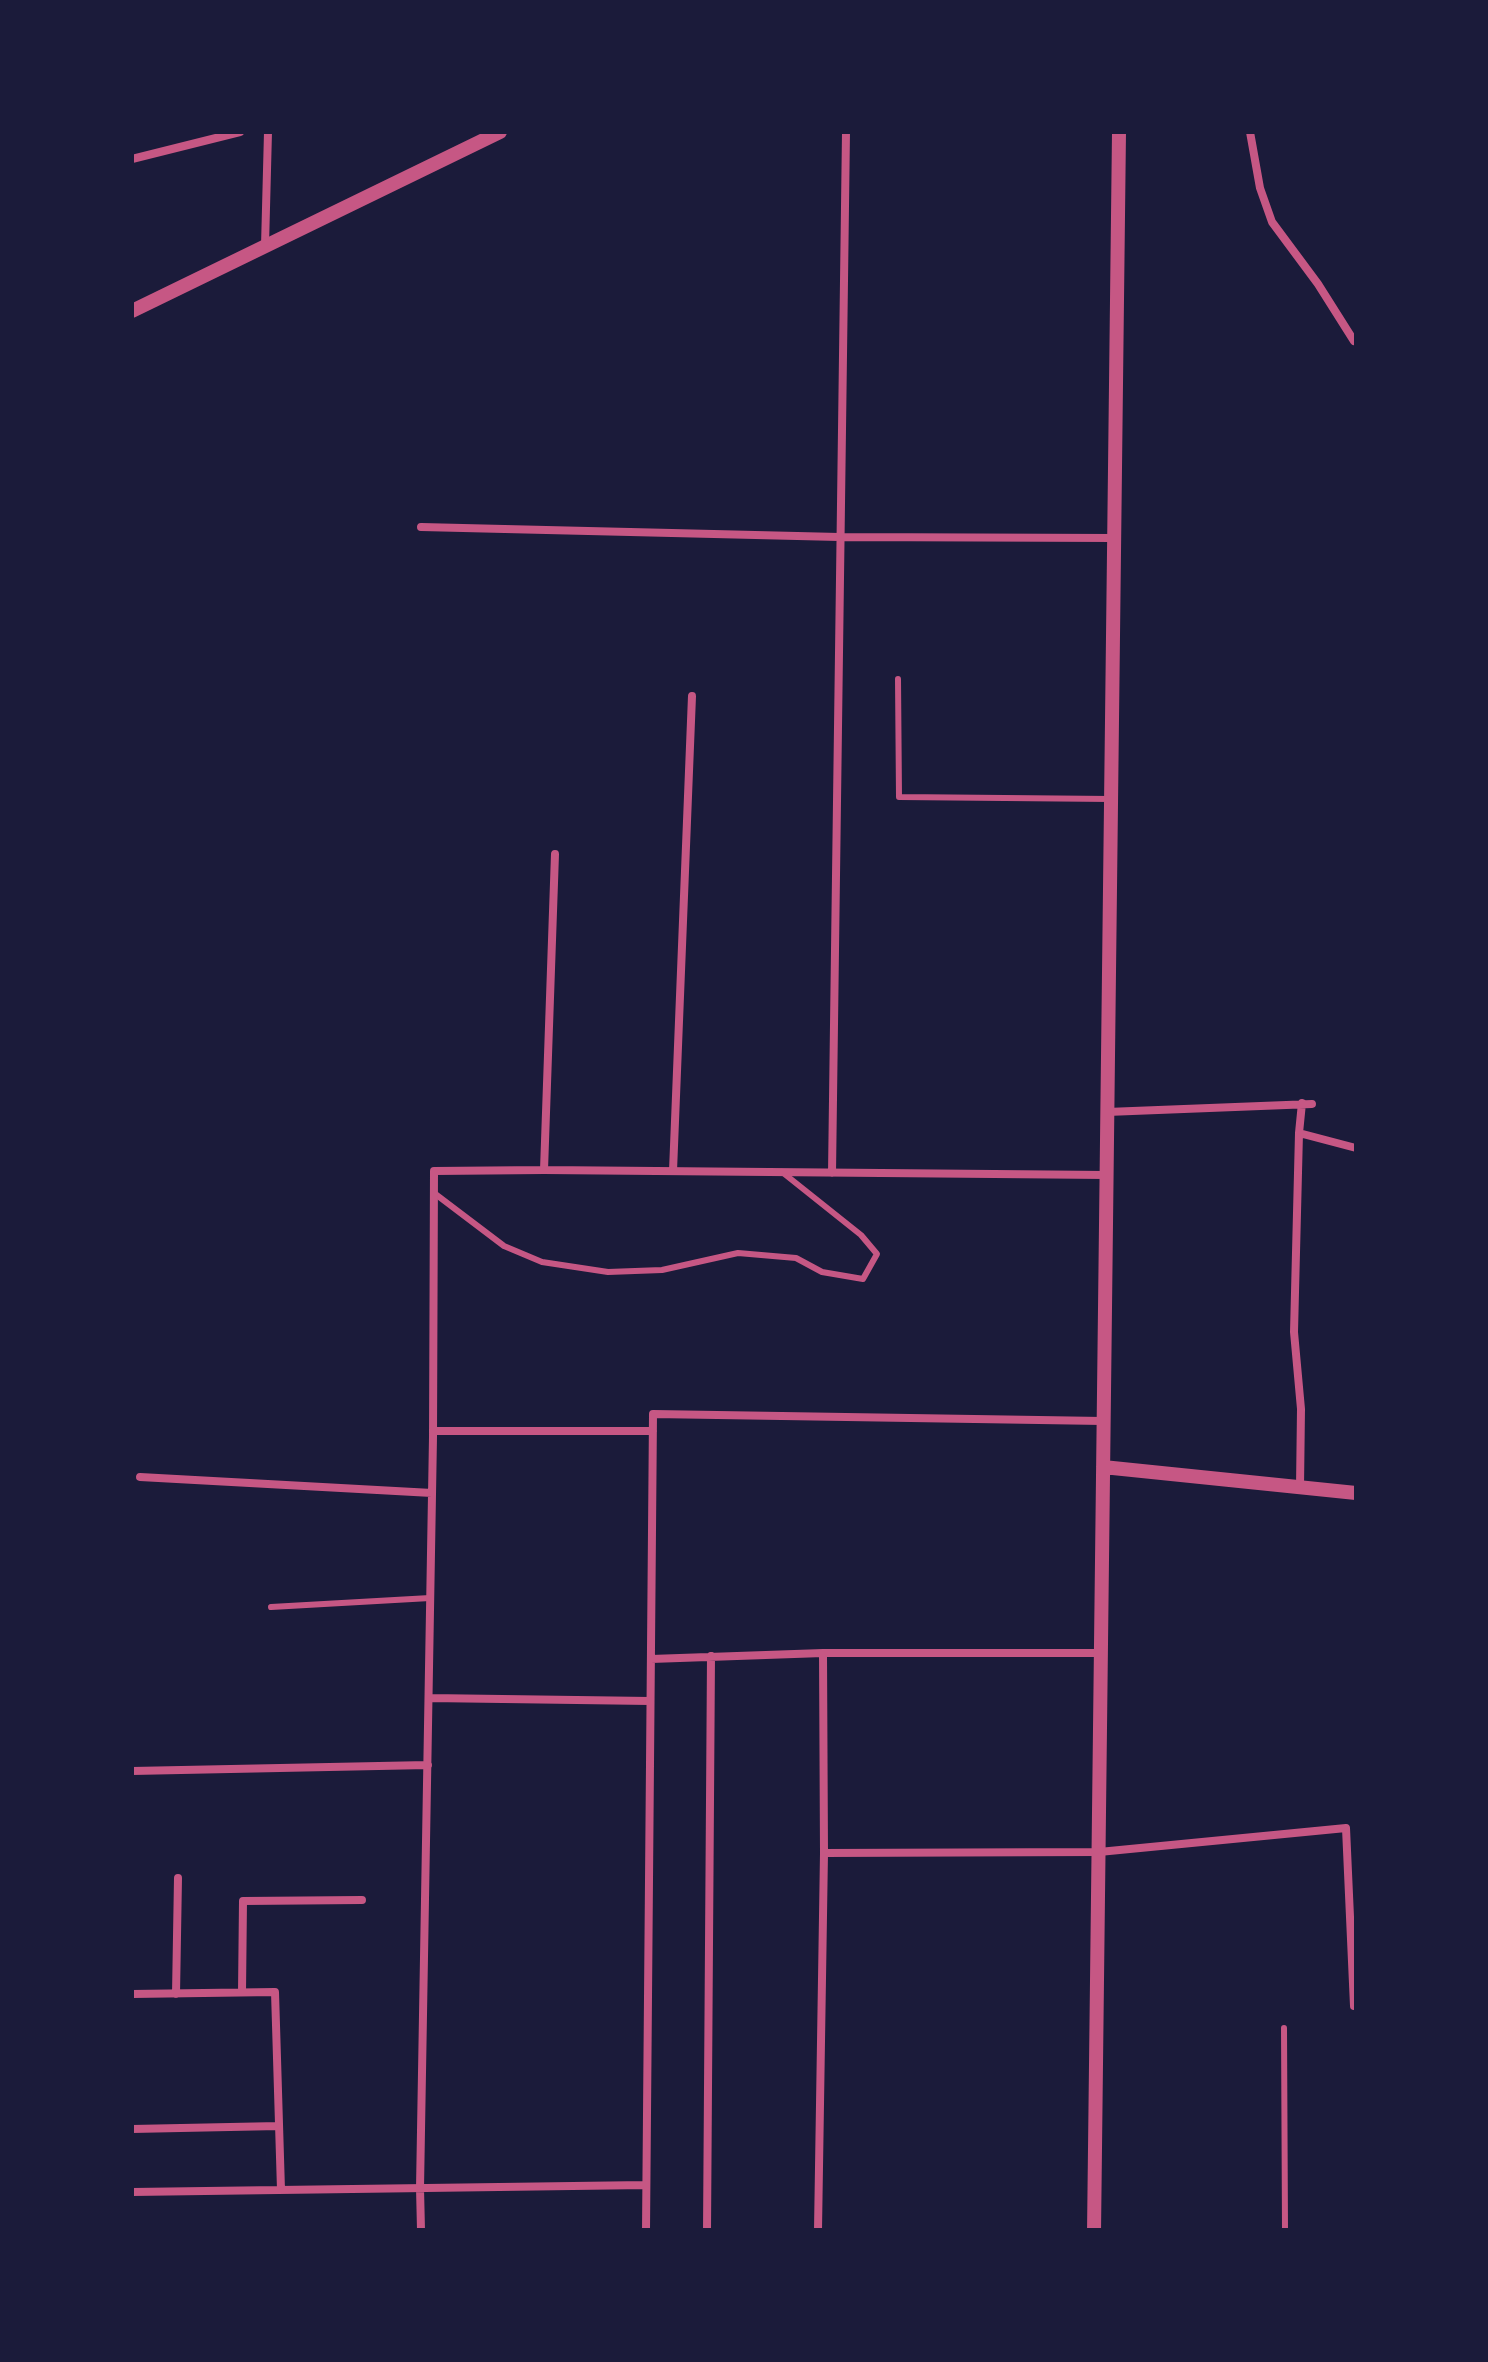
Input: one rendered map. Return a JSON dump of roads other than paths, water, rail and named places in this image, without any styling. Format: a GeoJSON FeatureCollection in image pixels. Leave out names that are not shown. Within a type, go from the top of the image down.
{"type":"FeatureCollection","features":[{"type":"Feature","properties":{"kind":"street"},"geometry":{"type":"LineString","coordinates":[[132,159],[240,132]]}},
{"type":"Feature","properties":{"kind":"street"},"geometry":{"type":"LineString","coordinates":[[265,246],[268,132]]}},
{"type":"Feature","properties":{"kind":"street"},"geometry":{"type":"LineString","coordinates":[[132,311],[500,132]]}},
{"type":"Feature","properties":{"kind":"street"},"geometry":{"type":"LineString","coordinates":[[832,1173],[846,132]]}},
{"type":"Feature","properties":{"kind":"street"},"geometry":{"type":"LineString","coordinates":[[1094,2230],[1119,132]]}},
{"type":"Feature","properties":{"kind":"street"},"geometry":{"type":"LineString","coordinates":[[1250,132],[1260,188],[1272,222],[1318,284],[1354,341]]}},
{"type":"Feature","properties":{"kind":"street"},"geometry":{"type":"LineString","coordinates":[[421,527],[839,537],[1114,538]]}},
{"type":"Feature","properties":{"kind":"street"},"geometry":{"type":"LineString","coordinates":[[673,1171],[692,696]]}},
{"type":"Feature","properties":{"kind":"street"},"geometry":{"type":"LineString","coordinates":[[544,1170],[555,854]]}},
{"type":"Feature","properties":{"kind":"street"},"geometry":{"type":"LineString","coordinates":[[1107,1112],[1307,1104],[1299,1133],[1294,1332],[1301,1409],[1300,1487]]}},
{"type":"Feature","properties":{"kind":"street"},"geometry":{"type":"LineString","coordinates":[[1299,1133],[1356,1148]]}},
{"type":"Feature","properties":{"kind":"street"},"geometry":{"type":"LineString","coordinates":[[421,2230],[434,1171],[1106,1175]]}},
{"type":"Feature","properties":{"kind":"street"},"geometry":{"type":"LineString","coordinates":[[646,2230],[653,1414],[1103,1421]]}},
{"type":"Feature","properties":{"kind":"street"},"geometry":{"type":"LineString","coordinates":[[433,1431],[653,1431]]}},
{"type":"Feature","properties":{"kind":"street"},"geometry":{"type":"LineString","coordinates":[[1103,1467],[1356,1493]]}},
{"type":"Feature","properties":{"kind":"street"},"geometry":{"type":"LineString","coordinates":[[140,1477],[432,1493]]}},
{"type":"Feature","properties":{"kind":"street"},"geometry":{"type":"LineString","coordinates":[[651,1659],[823,1653],[1101,1653]]}},
{"type":"Feature","properties":{"kind":"street"},"geometry":{"type":"LineString","coordinates":[[818,2230],[824,1853],[823,1653]]}},
{"type":"Feature","properties":{"kind":"street"},"geometry":{"type":"LineString","coordinates":[[707,2230],[711,1656]]}},
{"type":"Feature","properties":{"kind":"street"},"geometry":{"type":"LineString","coordinates":[[429,1698],[650,1701]]}},
{"type":"Feature","properties":{"kind":"street"},"geometry":{"type":"LineString","coordinates":[[132,1771],[428,1765]]}},
{"type":"Feature","properties":{"kind":"street"},"geometry":{"type":"LineString","coordinates":[[824,1853],[1099,1852],[1346,1828],[1354,2006]]}},
{"type":"Feature","properties":{"kind":"street"},"geometry":{"type":"LineString","coordinates":[[176,1994],[178,1878]]}},
{"type":"Feature","properties":{"kind":"street"},"geometry":{"type":"LineString","coordinates":[[242,1992],[243,1901],[362,1900]]}},
{"type":"Feature","properties":{"kind":"street"},"geometry":{"type":"LineString","coordinates":[[132,1994],[275,1992],[281,2190]]}},
{"type":"Feature","properties":{"kind":"street"},"geometry":{"type":"LineString","coordinates":[[132,2129],[279,2126]]}},
{"type":"Feature","properties":{"kind":"street"},"geometry":{"type":"LineString","coordinates":[[132,2192],[646,2185]]}},
{"type":"Feature","properties":{"kind":"lane"},"geometry":{"type":"LineString","coordinates":[[898,679],[899,797],[1111,799]]}},
{"type":"Feature","properties":{"kind":"lane"},"geometry":{"type":"LineString","coordinates":[[434,1193],[504,1246],[542,1262],[622,1272],[662,1270],[738,1253],[796,1258],[822,1272],[863,1279],[877,1254],[861,1235],[782,1172]]}},
{"type":"Feature","properties":{"kind":"lane"},"geometry":{"type":"LineString","coordinates":[[271,1607],[430,1598]]}},
{"type":"Feature","properties":{"kind":"lane"},"geometry":{"type":"LineString","coordinates":[[1284,2028],[1285,2230]]}}]}
